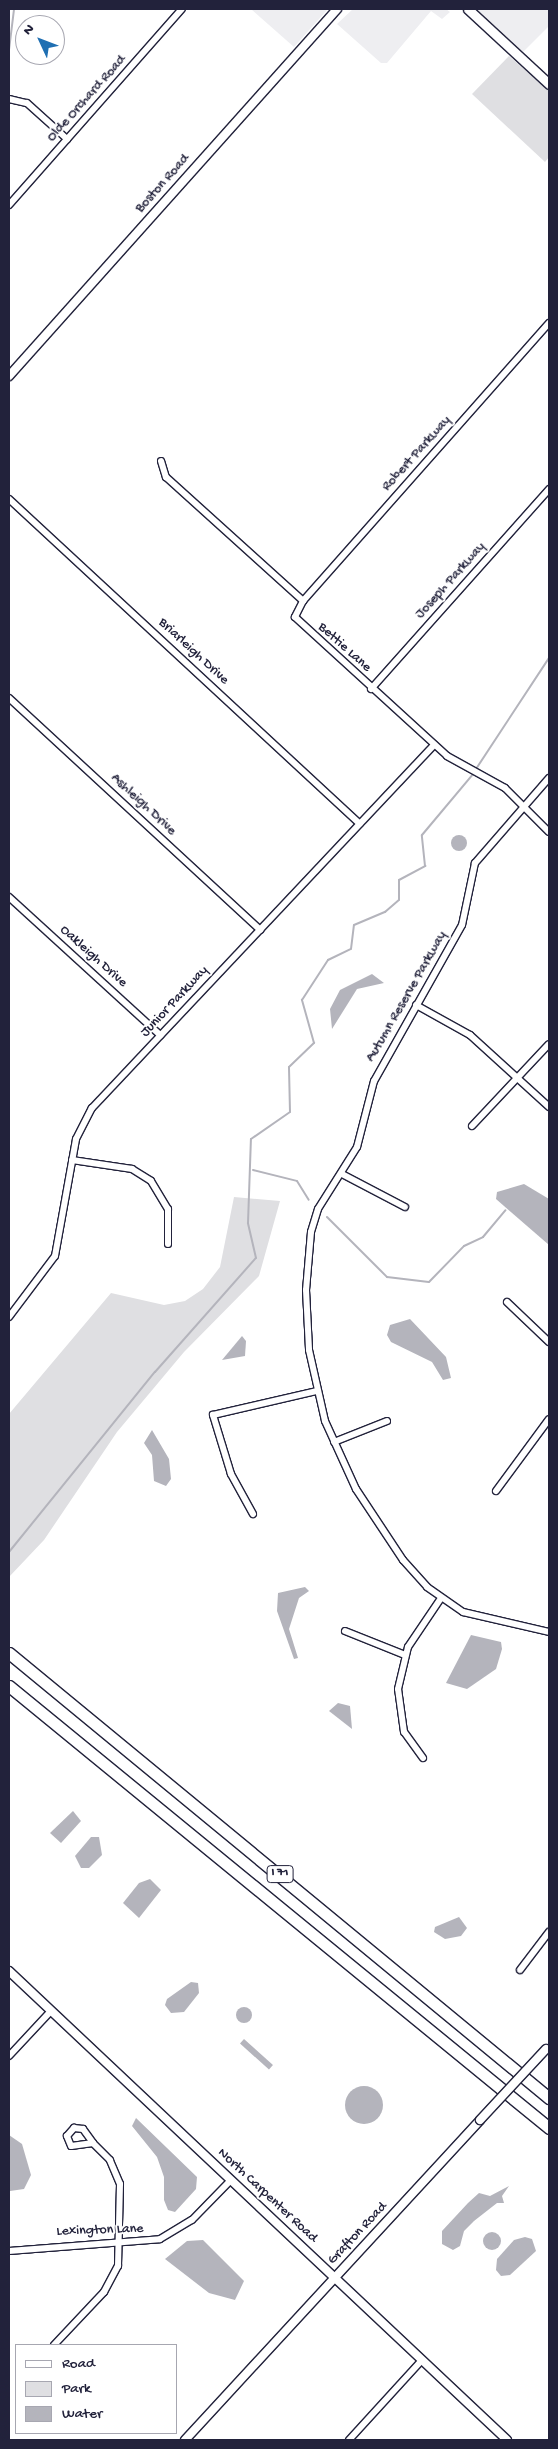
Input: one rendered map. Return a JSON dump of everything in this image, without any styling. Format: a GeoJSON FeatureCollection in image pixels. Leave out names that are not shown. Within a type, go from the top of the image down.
{"type":"FeatureCollection","features":[{"type":"Feature","properties":{"kind":"highway","name":"I 71"},"geometry":{"type":"LineString","coordinates":[[9,1653],[549,2098]]}},
{"type":"Feature","properties":{"kind":"highway","name":"I 71"},"geometry":{"type":"LineString","coordinates":[[9,1686],[549,2128]]}},
{"type":"Feature","properties":{"kind":"main road"},"geometry":{"type":"LineString","coordinates":[[468,9],[549,84]]}},
{"type":"Feature","properties":{"kind":"street","name":"Olde Orchard Road"},"geometry":{"type":"LineString","coordinates":[[9,205],[182,9]]}},
{"type":"Feature","properties":{"kind":"street","name":"Boston Road"},"geometry":{"type":"LineString","coordinates":[[9,376],[337,9]]}},
{"type":"Feature","properties":{"kind":"street"},"geometry":{"type":"LineString","coordinates":[[9,99],[27,103],[67,139]]}},
{"type":"Feature","properties":{"kind":"street","name":"Robert Parkway"},"geometry":{"type":"LineString","coordinates":[[303,601],[549,323]]}},
{"type":"Feature","properties":{"kind":"street"},"geometry":{"type":"LineString","coordinates":[[161,461],[166,476],[303,601]]}},
{"type":"Feature","properties":{"kind":"street","name":"Joseph Parkway"},"geometry":{"type":"LineString","coordinates":[[371,689],[549,489]]}},
{"type":"Feature","properties":{"kind":"street","name":"Briarleigh Drive"},"geometry":{"type":"LineString","coordinates":[[9,500],[360,824]]}},
{"type":"Feature","properties":{"kind":"street","name":"Bettie Lane"},"geometry":{"type":"LineString","coordinates":[[303,601],[295,613],[299,625],[434,745],[468,769],[505,788],[549,832]]}},
{"type":"Feature","properties":{"kind":"street","name":"Ashleigh Drive"},"geometry":{"type":"LineString","coordinates":[[9,698],[260,930]]}},
{"type":"Feature","properties":{"kind":"street","name":"Junior Parkway"},"geometry":{"type":"LineString","coordinates":[[9,1317],[55,1256],[78,1134],[90,1112],[160,1035],[434,745]]}},
{"type":"Feature","properties":{"kind":"street","name":"Autumn Reserve Parkway"},"geometry":{"type":"LineString","coordinates":[[549,778],[487,845],[470,876],[462,926],[374,1081],[357,1147],[342,1174],[318,1209],[308,1255],[307,1327],[317,1391],[334,1442],[378,1524],[416,1576],[441,1598],[477,1617],[549,1632]]}},
{"type":"Feature","properties":{"kind":"street","name":"Oakleigh Drive"},"geometry":{"type":"LineString","coordinates":[[9,897],[160,1035]]}},
{"type":"Feature","properties":{"kind":"street"},"geometry":{"type":"LineString","coordinates":[[416,1005],[470,1035],[549,1107]]}},
{"type":"Feature","properties":{"kind":"street"},"geometry":{"type":"LineString","coordinates":[[472,1126],[549,1044]]}},
{"type":"Feature","properties":{"kind":"street"},"geometry":{"type":"LineString","coordinates":[[72,1160],[132,1169],[152,1181],[168,1209],[168,1244]]}},
{"type":"Feature","properties":{"kind":"street"},"geometry":{"type":"LineString","coordinates":[[342,1174],[405,1207]]}},
{"type":"Feature","properties":{"kind":"street"},"geometry":{"type":"LineString","coordinates":[[507,1302],[549,1342]]}},
{"type":"Feature","properties":{"kind":"street"},"geometry":{"type":"LineString","coordinates":[[253,1514],[230,1474],[214,1415],[317,1391]]}},
{"type":"Feature","properties":{"kind":"street"},"geometry":{"type":"LineString","coordinates":[[496,1491],[549,1419]]}},
{"type":"Feature","properties":{"kind":"street"},"geometry":{"type":"LineString","coordinates":[[334,1442],[387,1421]]}},
{"type":"Feature","properties":{"kind":"street"},"geometry":{"type":"LineString","coordinates":[[423,1758],[408,1741],[399,1710],[405,1655],[441,1598]]}},
{"type":"Feature","properties":{"kind":"street"},"geometry":{"type":"LineString","coordinates":[[345,1631],[405,1655]]}},
{"type":"Feature","properties":{"kind":"street"},"geometry":{"type":"LineString","coordinates":[[520,1970],[549,1932]]}},
{"type":"Feature","properties":{"kind":"street","name":"North Carpenter Road"},"geometry":{"type":"LineString","coordinates":[[9,1971],[507,2440]]}},
{"type":"Feature","properties":{"kind":"street"},"geometry":{"type":"LineString","coordinates":[[9,2056],[51,2011]]}},
{"type":"Feature","properties":{"kind":"street","name":"Grafton Road"},"geometry":{"type":"LineString","coordinates":[[185,2440],[548,2047]]}},
{"type":"Feature","properties":{"kind":"street"},"geometry":{"type":"LineString","coordinates":[[57,2344],[110,2284],[120,2246],[118,2179],[107,2156],[93,2142]]}},
{"type":"Feature","properties":{"kind":"street","name":"Lexington Lane"},"geometry":{"type":"LineString","coordinates":[[9,2251],[45,2245],[120,2246],[174,2232],[198,2215],[231,2180]]}},
{"type":"Feature","properties":{"kind":"street"},"geometry":{"type":"LineString","coordinates":[[349,2440],[422,2360]]}},
{"type":"Feature","properties":{"kind":"shaded area"},"geometry":{"type":"Polygon","coordinates":[[[251,9],[328,9],[294,47],[251,9]]]}},
{"type":"Feature","properties":{"kind":"shaded area"},"geometry":{"type":"Polygon","coordinates":[[[353,9],[446,9],[450,12],[442,19],[431,11],[387,63],[381,63],[337,24],[353,9]]]}},
{"type":"Feature","properties":{"kind":"shaded area"},"geometry":{"type":"Polygon","coordinates":[[[475,9],[549,9],[549,26],[522,53],[475,9]]]}},
{"type":"Feature","properties":{"kind":"green space"},"geometry":{"type":"Polygon","coordinates":[[[509,56],[549,91],[549,157],[545,162],[472,94],[509,56]]]}},
{"type":"Feature","properties":{"kind":"green space"},"geometry":{"type":"Polygon","coordinates":[[[234,1197],[280,1201],[259,1276],[184,1352],[117,1432],[44,1540],[9,1577],[9,1414],[111,1293],[164,1305],[185,1301],[203,1289],[220,1267],[234,1197]]]}},
{"type":"Feature","properties":{"kind":"water"},"geometry":{"type":"Polygon","coordinates":[[[459,835],[467,843],[459,851],[451,843],[459,835]]]}},
{"type":"Feature","properties":{"kind":"water"},"geometry":{"type":"Polygon","coordinates":[[[372,974],[384,983],[357,989],[332,1029],[330,1009],[340,990],[372,974]]]}},
{"type":"Feature","properties":{"kind":"water"},"geometry":{"type":"Polygon","coordinates":[[[524,1184],[549,1199],[549,1245],[496,1199],[497,1192],[524,1184]]]}},
{"type":"Feature","properties":{"kind":"water"},"geometry":{"type":"Polygon","coordinates":[[[410,1319],[446,1357],[451,1378],[443,1380],[432,1362],[391,1342],[387,1335],[390,1325],[410,1319]]]}},
{"type":"Feature","properties":{"kind":"water"},"geometry":{"type":"Polygon","coordinates":[[[242,1336],[246,1341],[245,1356],[222,1360],[242,1336]]]}},
{"type":"Feature","properties":{"kind":"water"},"geometry":{"type":"Polygon","coordinates":[[[152,1430],[169,1459],[171,1479],[166,1486],[154,1481],[152,1455],[144,1443],[152,1430]]]}},
{"type":"Feature","properties":{"kind":"water"},"geometry":{"type":"Polygon","coordinates":[[[305,1587],[309,1591],[299,1598],[289,1629],[298,1658],[294,1659],[277,1611],[278,1593],[305,1587]]]}},
{"type":"Feature","properties":{"kind":"water"},"geometry":{"type":"Polygon","coordinates":[[[471,1635],[501,1642],[502,1649],[496,1669],[467,1689],[446,1683],[471,1635]]]}},
{"type":"Feature","properties":{"kind":"water"},"geometry":{"type":"Polygon","coordinates":[[[338,1703],[350,1706],[352,1729],[329,1711],[338,1703]]]}},
{"type":"Feature","properties":{"kind":"water"},"geometry":{"type":"Polygon","coordinates":[[[73,1811],[81,1821],[61,1843],[50,1833],[73,1811]]]}},
{"type":"Feature","properties":{"kind":"water"},"geometry":{"type":"Polygon","coordinates":[[[91,1837],[99,1837],[102,1855],[89,1868],[81,1868],[75,1856],[91,1837]]]}},
{"type":"Feature","properties":{"kind":"water"},"geometry":{"type":"Polygon","coordinates":[[[150,1879],[161,1890],[139,1918],[123,1903],[139,1883],[150,1879]]]}},
{"type":"Feature","properties":{"kind":"water"},"geometry":{"type":"Polygon","coordinates":[[[459,1917],[467,1928],[461,1936],[445,1939],[434,1932],[435,1927],[459,1917]]]}},
{"type":"Feature","properties":{"kind":"water"},"geometry":{"type":"Polygon","coordinates":[[[191,1982],[198,1983],[199,1993],[184,2012],[171,2013],[165,2005],[167,1999],[191,1982]]]}},
{"type":"Feature","properties":{"kind":"water"},"geometry":{"type":"Polygon","coordinates":[[[244,2007],[252,2015],[244,2023],[236,2015],[244,2007]]]}},
{"type":"Feature","properties":{"kind":"water"},"geometry":{"type":"Polygon","coordinates":[[[244,2039],[273,2065],[269,2070],[240,2043],[244,2039]]]}},
{"type":"Feature","properties":{"kind":"water"},"geometry":{"type":"Polygon","coordinates":[[[364,2086],[378,2091],[383,2105],[378,2119],[364,2124],[350,2119],[345,2105],[350,2091],[364,2086]]]}},
{"type":"Feature","properties":{"kind":"water"},"geometry":{"type":"Polygon","coordinates":[[[136,2118],[197,2177],[196,2189],[175,2212],[168,2210],[164,2200],[164,2177],[157,2157],[132,2126],[136,2118]]]}},
{"type":"Feature","properties":{"kind":"water"},"geometry":{"type":"Polygon","coordinates":[[[9,2135],[22,2144],[31,2175],[24,2189],[10,2191],[9,2135]]]}},
{"type":"Feature","properties":{"kind":"water"},"geometry":{"type":"Polygon","coordinates":[[[509,2186],[502,2196],[504,2203],[497,2203],[474,2221],[464,2231],[460,2246],[453,2250],[442,2244],[442,2231],[479,2193],[490,2196],[509,2186]]]}},
{"type":"Feature","properties":{"kind":"water"},"geometry":{"type":"Polygon","coordinates":[[[488,2232],[496,2232],[501,2237],[499,2248],[488,2250],[483,2245],[483,2237],[488,2232]]]}},
{"type":"Feature","properties":{"kind":"water"},"geometry":{"type":"Polygon","coordinates":[[[525,2237],[532,2239],[536,2251],[510,2275],[501,2276],[496,2270],[497,2259],[514,2240],[525,2237]]]}},
{"type":"Feature","properties":{"kind":"water"},"geometry":{"type":"Polygon","coordinates":[[[203,2240],[244,2281],[235,2300],[209,2293],[165,2259],[187,2241],[203,2240]]]}},
{"type":"Feature","properties":{"kind":"waterway"},"geometry":{"type":"LineString","coordinates":[[9,50],[14,9]]}},
{"type":"Feature","properties":{"kind":"waterway"},"geometry":{"type":"LineString","coordinates":[[476,769],[549,658]]}},
{"type":"Feature","properties":{"kind":"waterway"},"geometry":{"type":"LineString","coordinates":[[9,1552],[155,1372],[256,1258],[248,1223],[251,1139],[290,1112],[289,1067],[314,1043],[302,1000],[328,960],[351,949],[354,925],[385,912],[399,900],[399,880],[425,866],[422,835],[474,773]]}},
{"type":"Feature","properties":{"kind":"waterway"},"geometry":{"type":"LineString","coordinates":[[253,1170],[297,1181],[309,1200]]}},
{"type":"Feature","properties":{"kind":"waterway"},"geometry":{"type":"LineString","coordinates":[[327,1217],[387,1277],[429,1282],[464,1246],[483,1237],[506,1210]]}}]}
